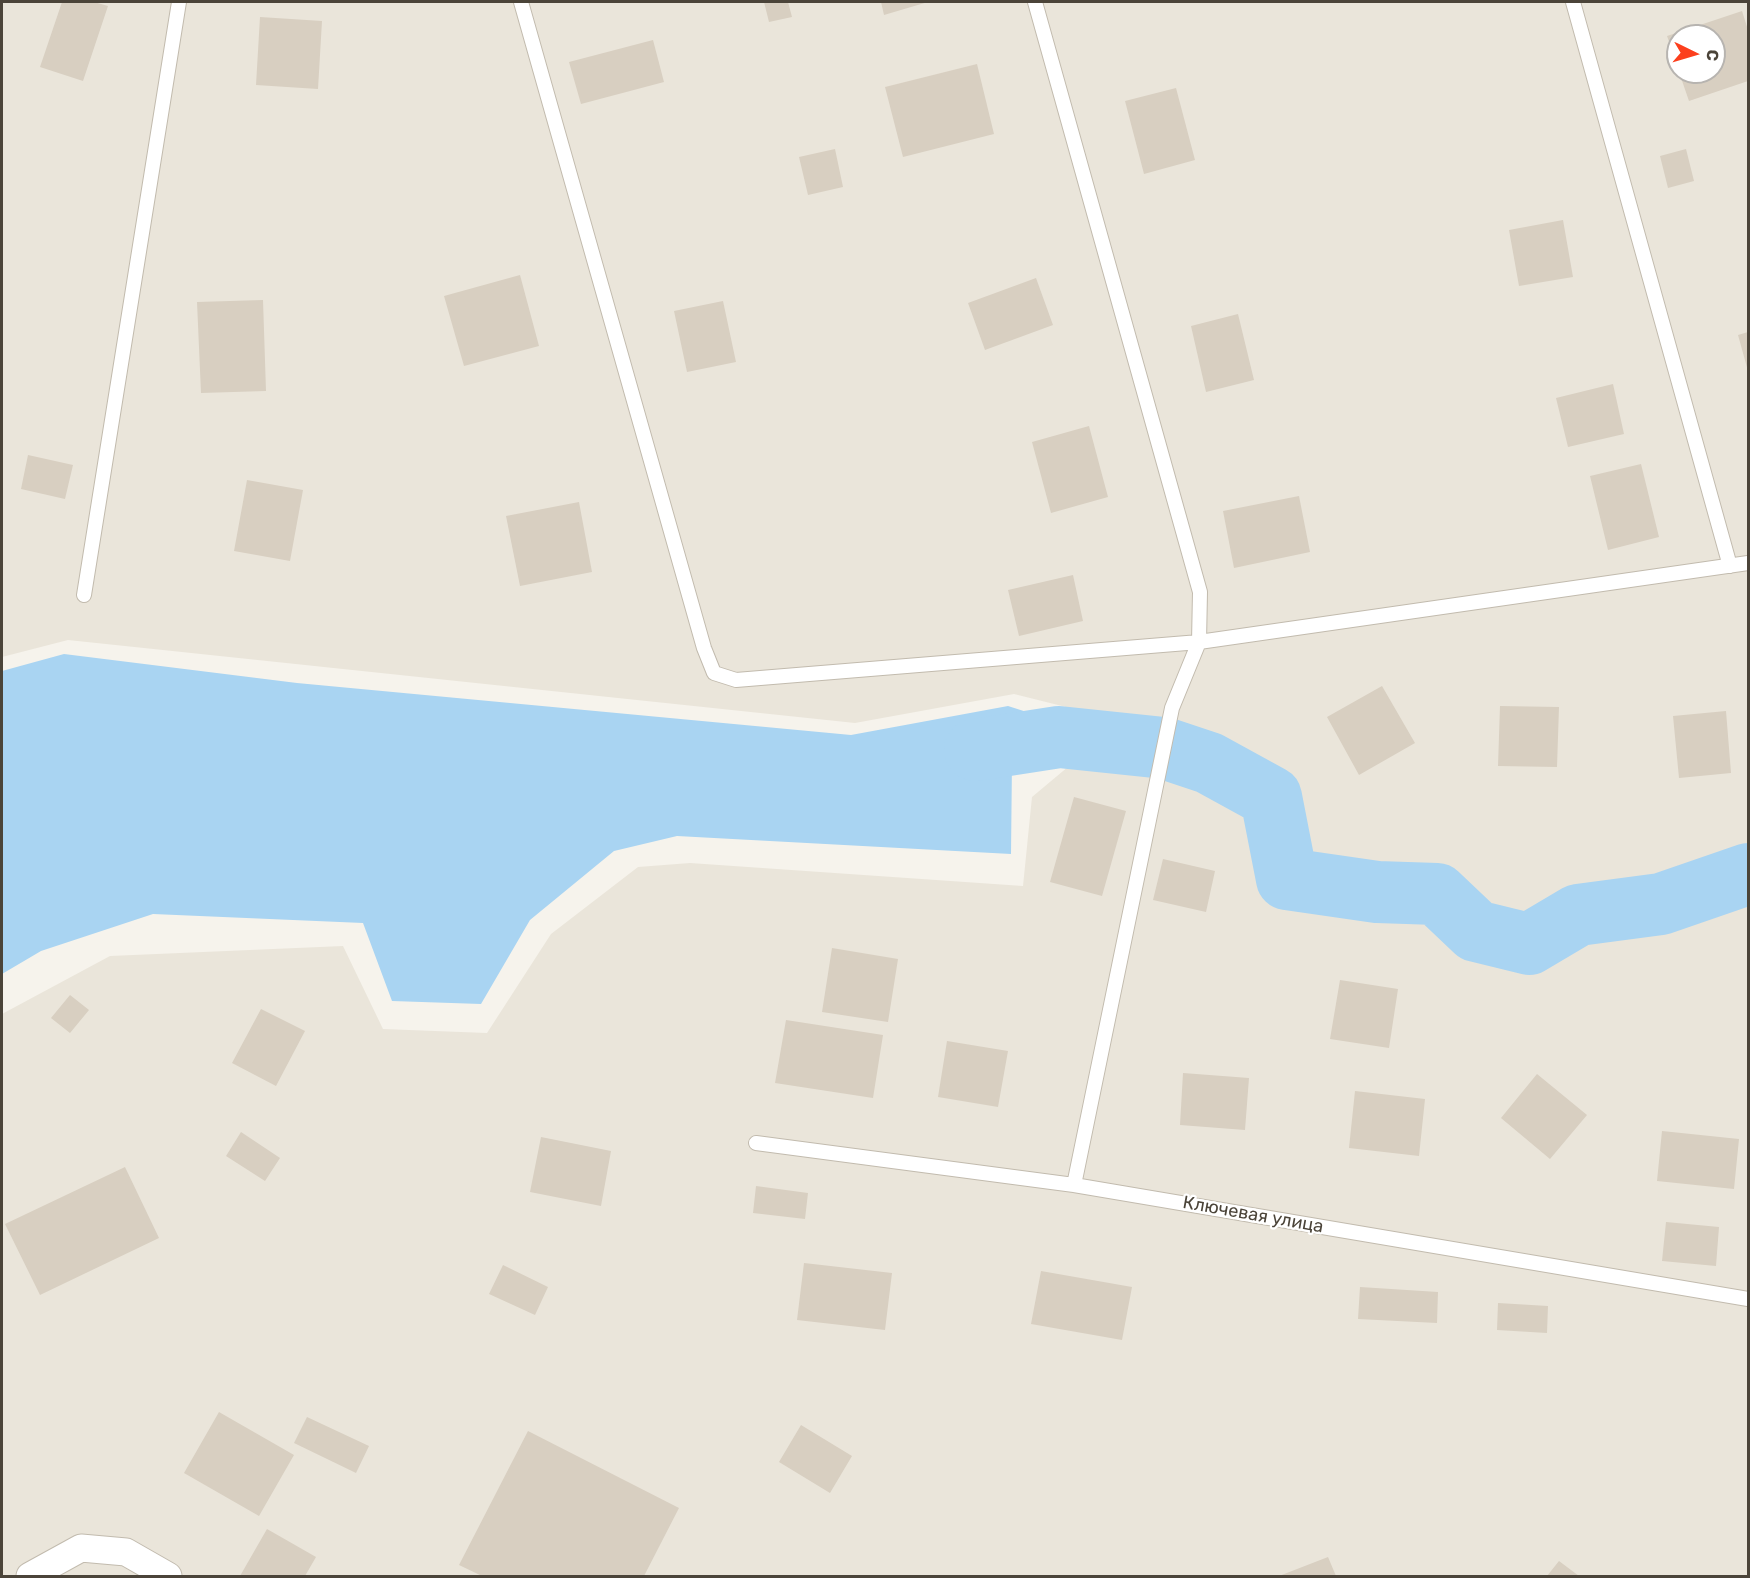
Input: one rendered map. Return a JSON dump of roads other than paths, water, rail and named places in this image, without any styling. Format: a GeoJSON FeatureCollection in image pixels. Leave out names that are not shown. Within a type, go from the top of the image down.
{"type":"FeatureCollection","features":[{"type":"Feature","properties":{"kind":"street"},"geometry":{"type":"LineString","coordinates":[[30,1576],[81,1548],[126,1552],[168,1576]]}},
{"type":"Feature","properties":{"kind":"lane"},"geometry":{"type":"LineString","coordinates":[[84,595],[179,2]]}},
{"type":"Feature","properties":{"kind":"lane"},"geometry":{"type":"LineString","coordinates":[[521,2],[701,637],[714,673],[736,680],[1199,642],[1749,563]]}},
{"type":"Feature","properties":{"kind":"lane"},"geometry":{"type":"LineString","coordinates":[[1035,2],[1200,592],[1199,642],[1172,708],[1074,1185]]}},
{"type":"Feature","properties":{"kind":"lane"},"geometry":{"type":"LineString","coordinates":[[1573,2],[1730,566]]}},
{"type":"Feature","properties":{"kind":"lane","name":"Ключевая улица"},"geometry":{"type":"LineString","coordinates":[[756,1143],[1074,1185],[1749,1299]]}},
{"type":"Feature","properties":{"kind":"water"},"geometry":{"type":"Polygon","coordinates":[[[64,654],[297,683],[851,735],[1008,706],[1058,722],[1060,757],[1012,761],[1011,854],[677,836],[614,851],[530,920],[481,1004],[392,1001],[363,923],[153,914],[41,951],[2,974],[2,671],[64,654]]]}},
{"type":"Feature","properties":{"kind":"waterway"},"geometry":{"type":"LineString","coordinates":[[975,750],[1059,737],[1164,748],[1209,763],[1271,797],[1287,879],[1377,892],[1437,894],[1476,931],[1529,944],[1578,915],[1661,904],[1748,874]]}}]}
